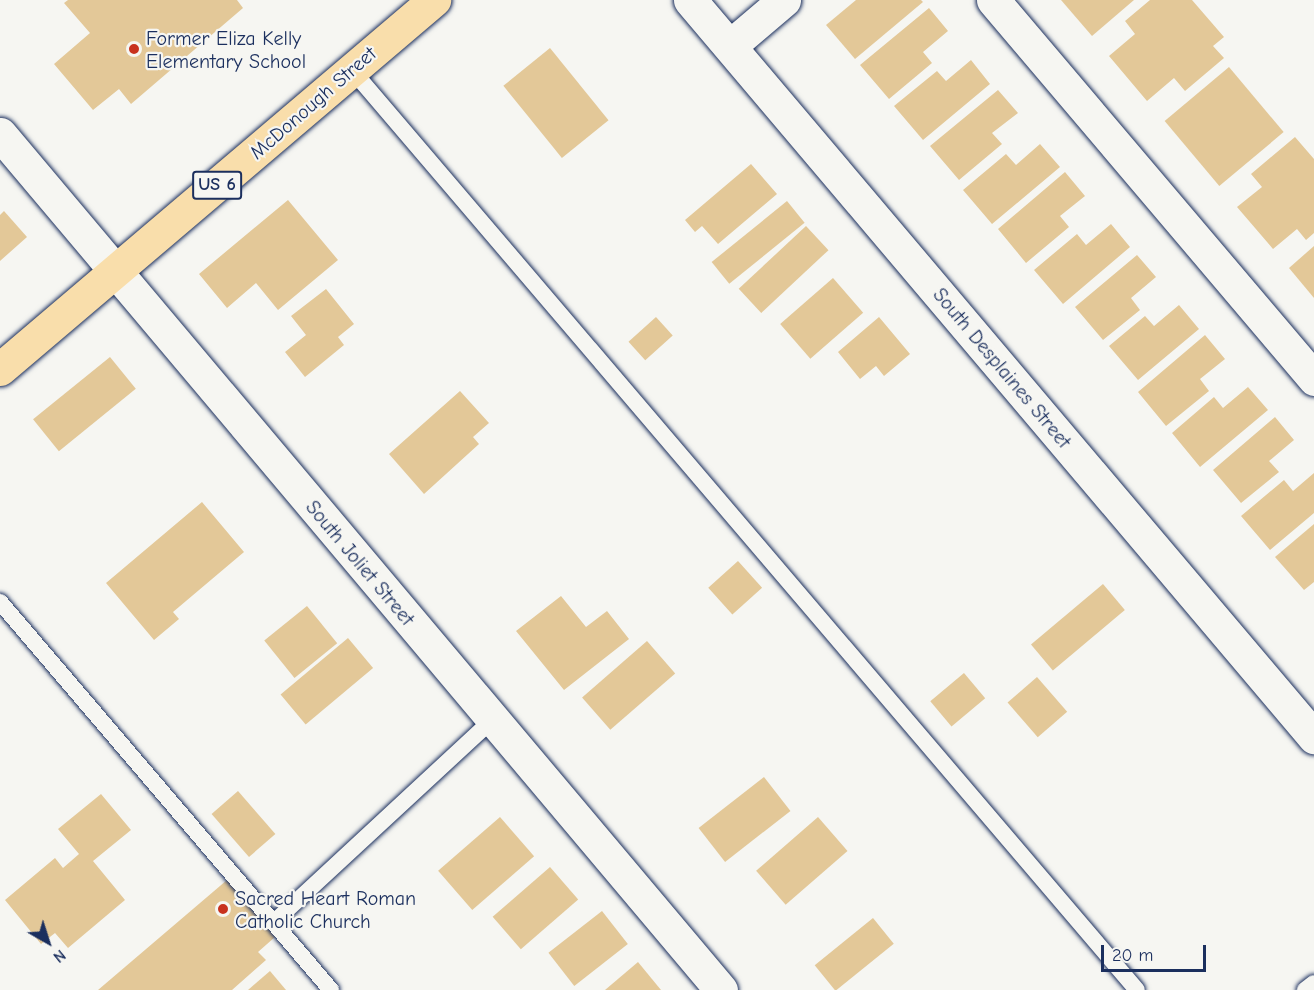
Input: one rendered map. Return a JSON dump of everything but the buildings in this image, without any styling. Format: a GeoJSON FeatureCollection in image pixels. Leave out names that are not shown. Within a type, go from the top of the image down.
{"type":"FeatureCollection","features":[{"type":"Feature","properties":{"kind":"main road","name":"McDonough Street"},"geometry":{"type":"LineString","coordinates":[[0,369],[434,0]]}},
{"type":"Feature","properties":{"kind":"street","name":"South Desplaines Street"},"geometry":{"type":"LineString","coordinates":[[690,0],[1314,736]]}},
{"type":"Feature","properties":{"kind":"street"},"geometry":{"type":"LineString","coordinates":[[730,46],[784,0]]}},
{"type":"Feature","properties":{"kind":"street"},"geometry":{"type":"LineString","coordinates":[[993,0],[1314,379]]}},
{"type":"Feature","properties":{"kind":"street","name":"South Joliet Street"},"geometry":{"type":"LineString","coordinates":[[0,134],[722,990]]}},
{"type":"Feature","properties":{"kind":"lane"},"geometry":{"type":"LineString","coordinates":[[352,70],[1137,990]]}},
{"type":"Feature","properties":{"kind":"lane"},"geometry":{"type":"LineString","coordinates":[[0,602],[331,990]]}},
{"type":"Feature","properties":{"kind":"lane"},"geometry":{"type":"LineString","coordinates":[[273,922],[493,719]]}},
{"type":"Feature","properties":{"kind":"lane"},"geometry":{"type":"LineString","coordinates":[[1305,990],[1314,982]]}},
{"type":"Feature","properties":{"kind":"place","name":"Former Eliza Kelly Elementary School"},"geometry":{"type":"Point","coordinates":[134,49]}},
{"type":"Feature","properties":{"kind":"place","name":"Sacred Heart Roman Catholic Church"},"geometry":{"type":"Point","coordinates":[223,909]}}]}
